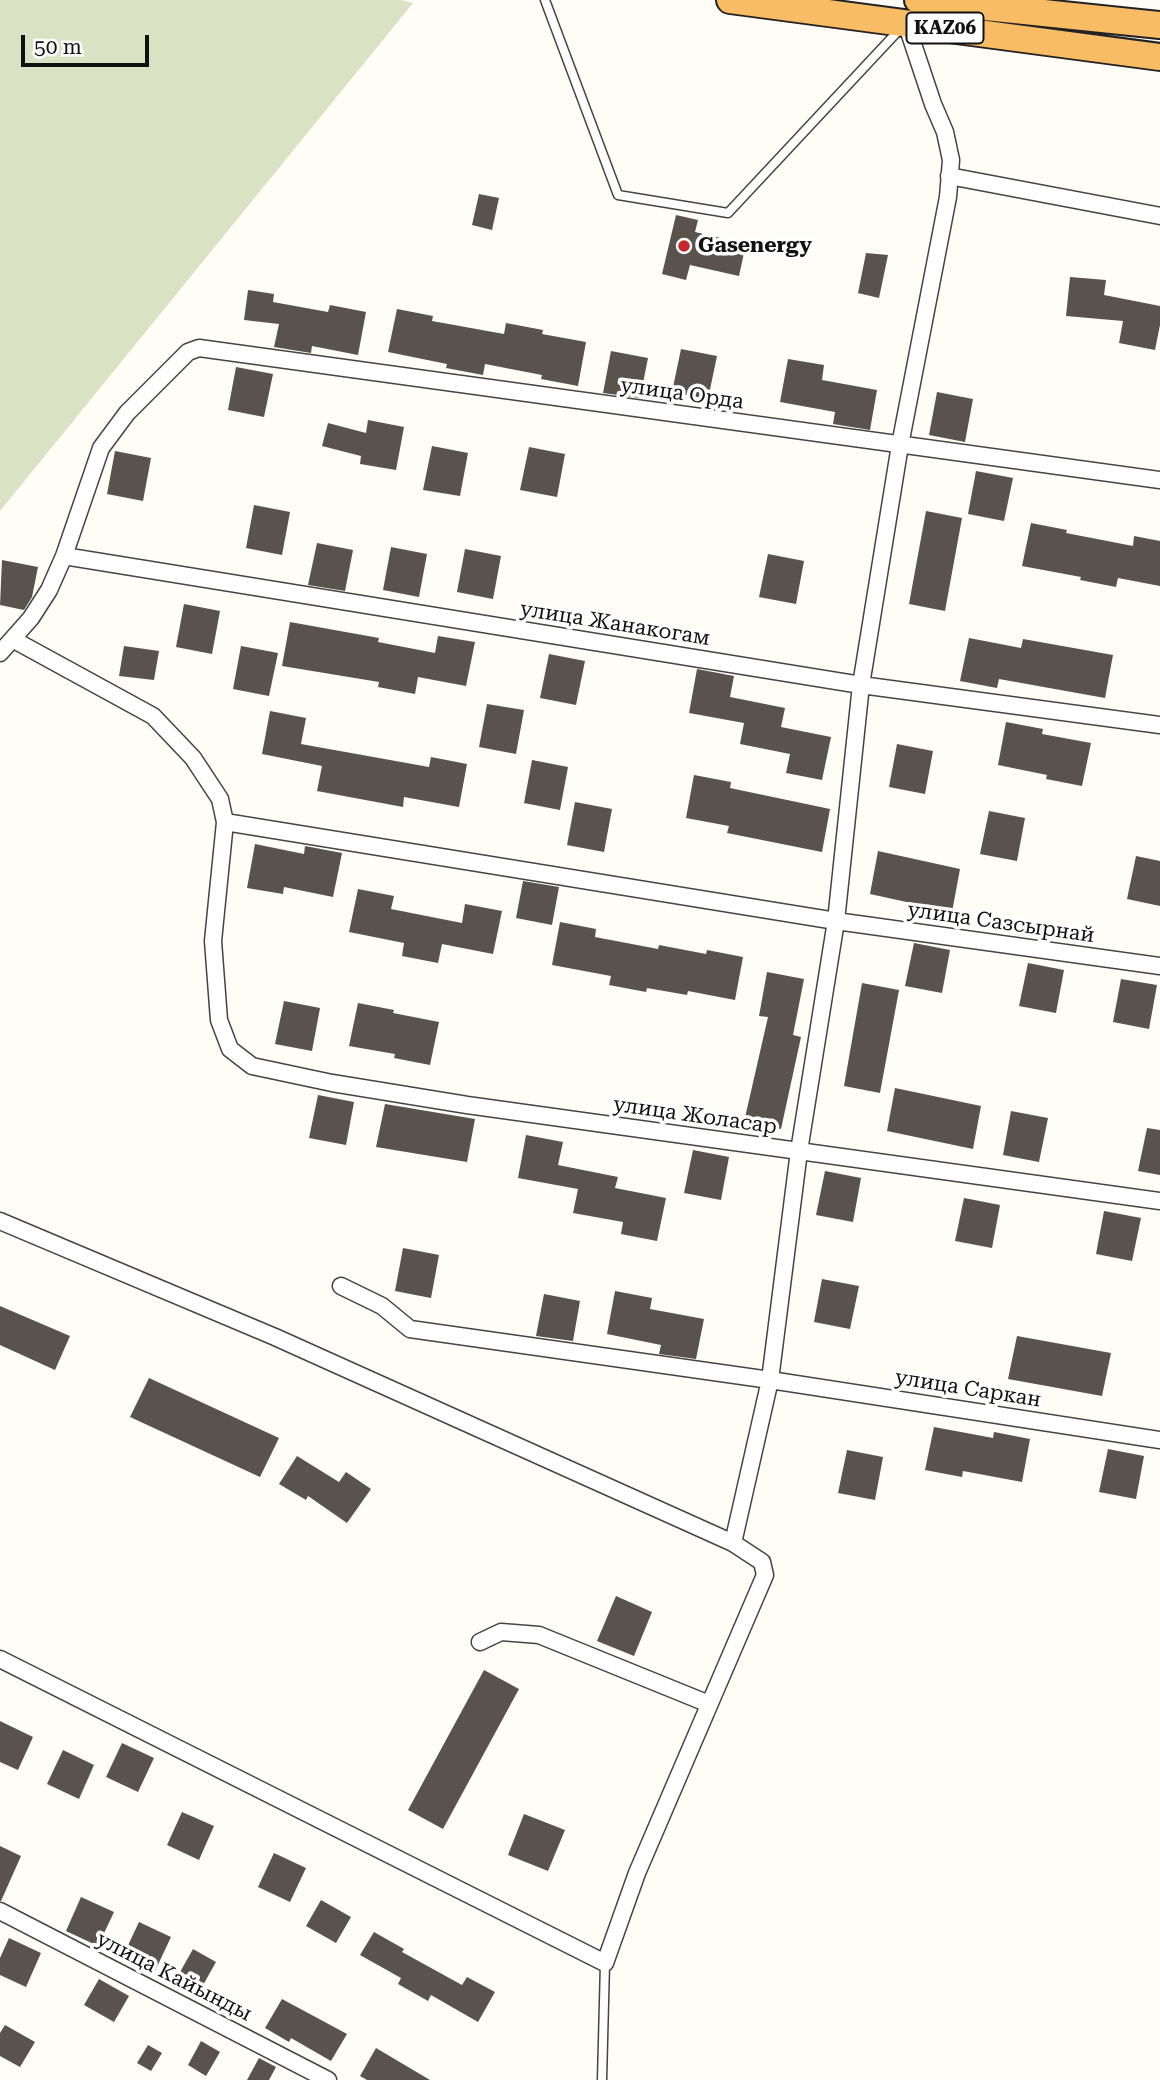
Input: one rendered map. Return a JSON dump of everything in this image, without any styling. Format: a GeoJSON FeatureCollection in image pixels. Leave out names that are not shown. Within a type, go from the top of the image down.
{"type":"FeatureCollection","features":[{"type":"Feature","properties":{"kind":"highway","name":"KАZ06"},"geometry":{"type":"LineString","coordinates":[[730,0],[911,8],[1160,25]]}},
{"type":"Feature","properties":{"kind":"highway","name":"KАZ06"},"geometry":{"type":"LineString","coordinates":[[911,8],[1160,57]]}},
{"type":"Feature","properties":{"kind":"street"},"geometry":{"type":"LineString","coordinates":[[733,1543],[771,1380],[799,1151],[836,921],[860,685],[900,445],[944,225],[951,160],[945,132],[933,104],[911,8]]}},
{"type":"Feature","properties":{"kind":"street"},"geometry":{"type":"LineString","coordinates":[[949,176],[1160,216]]}},
{"type":"Feature","properties":{"kind":"street","name":"улица Орда"},"geometry":{"type":"LineString","coordinates":[[64,556],[101,448],[136,404],[188,352],[199,348],[1160,480]]}},
{"type":"Feature","properties":{"kind":"street"},"geometry":{"type":"LineString","coordinates":[[0,653],[13,640],[49,590],[64,556]]}},
{"type":"Feature","properties":{"kind":"street","name":"улица Жанакогам"},"geometry":{"type":"LineString","coordinates":[[64,556],[860,685],[1160,725]]}},
{"type":"Feature","properties":{"kind":"street"},"geometry":{"type":"LineString","coordinates":[[13,640],[153,716],[193,758],[220,799],[225,822]]}},
{"type":"Feature","properties":{"kind":"street","name":"улица Сазсырнай"},"geometry":{"type":"LineString","coordinates":[[225,822],[836,921],[1160,966]]}},
{"type":"Feature","properties":{"kind":"street","name":"улица Жоласар"},"geometry":{"type":"LineString","coordinates":[[225,822],[214,941],[219,1020],[230,1049],[252,1066],[331,1083],[467,1105],[1160,1201]]}},
{"type":"Feature","properties":{"kind":"street"},"geometry":{"type":"LineString","coordinates":[[0,1221],[275,1337],[733,1543],[762,1562],[765,1575],[637,1872],[605,1963],[0,1659]]}},
{"type":"Feature","properties":{"kind":"street","name":"улица Саркан"},"geometry":{"type":"LineString","coordinates":[[341,1286],[382,1306],[410,1329],[771,1380],[1160,1440]]}},
{"type":"Feature","properties":{"kind":"street"},"geometry":{"type":"LineString","coordinates":[[480,1642],[500,1632],[539,1635],[709,1704]]}},
{"type":"Feature","properties":{"kind":"street","name":"улица Кайынды"},"geometry":{"type":"LineString","coordinates":[[0,1911],[328,2080]]}},
{"type":"Feature","properties":{"kind":"lane"},"geometry":{"type":"LineString","coordinates":[[545,0],[618,195],[728,214],[911,8]]}},
{"type":"Feature","properties":{"kind":"lane"},"geometry":{"type":"LineString","coordinates":[[602,2080],[605,1963]]}},
{"type":"Feature","properties":{"kind":"green space"},"geometry":{"type":"Polygon","coordinates":[[[0,0],[402,0],[413,3],[0,511],[0,0]]]}},
{"type":"Feature","properties":{"kind":"building"},"geometry":{"type":"Polygon","coordinates":[[[479,194],[499,198],[492,230],[472,225],[479,194]]]}},
{"type":"Feature","properties":{"kind":"building"},"geometry":{"type":"Polygon","coordinates":[[[676,215],[698,220],[695,232],[746,244],[739,276],[690,265],[686,280],[662,274],[676,215]]]}},
{"type":"Feature","properties":{"kind":"building"},"geometry":{"type":"Polygon","coordinates":[[[866,253],[888,255],[879,298],[858,293],[866,253]]]}},
{"type":"Feature","properties":{"kind":"building"},"geometry":{"type":"Polygon","coordinates":[[[1070,277],[1106,280],[1104,295],[1160,306],[1160,325],[1155,350],[1119,343],[1123,321],[1066,316],[1070,277]]]}},
{"type":"Feature","properties":{"kind":"building"},"geometry":{"type":"Polygon","coordinates":[[[248,290],[274,294],[273,302],[328,312],[330,305],[366,312],[358,355],[312,346],[311,353],[274,347],[279,324],[244,320],[248,290]]]}},
{"type":"Feature","properties":{"kind":"building"},"geometry":{"type":"Polygon","coordinates":[[[397,309],[433,316],[432,321],[504,334],[506,323],[543,330],[542,334],[586,342],[578,386],[541,379],[542,375],[485,364],[483,375],[446,368],[447,364],[388,352],[397,309]]]}},
{"type":"Feature","properties":{"kind":"building"},"geometry":{"type":"Polygon","coordinates":[[[681,349],[717,356],[708,399],[672,392],[681,349]]]}},
{"type":"Feature","properties":{"kind":"building"},"geometry":{"type":"Polygon","coordinates":[[[611,351],[648,358],[640,398],[603,393],[611,351]]]}},
{"type":"Feature","properties":{"kind":"building"},"geometry":{"type":"Polygon","coordinates":[[[788,359],[824,365],[822,380],[877,390],[870,430],[833,424],[835,412],[780,402],[788,359]]]}},
{"type":"Feature","properties":{"kind":"building"},"geometry":{"type":"Polygon","coordinates":[[[236,367],[273,374],[264,417],[228,410],[236,367]]]}},
{"type":"Feature","properties":{"kind":"building"},"geometry":{"type":"Polygon","coordinates":[[[937,392],[973,399],[965,442],[929,435],[937,392]]]}},
{"type":"Feature","properties":{"kind":"building"},"geometry":{"type":"Polygon","coordinates":[[[368,420],[404,427],[396,470],[360,464],[361,456],[322,446],[328,423],[366,433],[368,420]]]}},
{"type":"Feature","properties":{"kind":"building"},"geometry":{"type":"Polygon","coordinates":[[[432,446],[468,453],[460,496],[423,490],[432,446]]]}},
{"type":"Feature","properties":{"kind":"building"},"geometry":{"type":"Polygon","coordinates":[[[529,447],[565,454],[557,497],[520,490],[529,447]]]}},
{"type":"Feature","properties":{"kind":"building"},"geometry":{"type":"Polygon","coordinates":[[[115,451],[151,458],[143,501],[107,494],[115,451]]]}},
{"type":"Feature","properties":{"kind":"building"},"geometry":{"type":"Polygon","coordinates":[[[976,471],[1013,478],[1004,521],[968,514],[976,471]]]}},
{"type":"Feature","properties":{"kind":"building"},"geometry":{"type":"Polygon","coordinates":[[[254,505],[290,512],[282,555],[246,548],[254,505]]]}},
{"type":"Feature","properties":{"kind":"building"},"geometry":{"type":"Polygon","coordinates":[[[926,511],[962,518],[945,611],[909,604],[926,511]]]}},
{"type":"Feature","properties":{"kind":"building"},"geometry":{"type":"Polygon","coordinates":[[[1031,523],[1133,546],[1134,536],[1160,541],[1160,586],[1118,578],[1116,587],[1080,580],[1081,577],[1022,566],[1031,523]]]}},
{"type":"Feature","properties":{"kind":"building"},"geometry":{"type":"Polygon","coordinates":[[[317,543],[353,550],[345,591],[308,585],[317,543]]]}},
{"type":"Feature","properties":{"kind":"building"},"geometry":{"type":"Polygon","coordinates":[[[391,547],[427,554],[419,597],[383,590],[391,547]]]}},
{"type":"Feature","properties":{"kind":"building"},"geometry":{"type":"Polygon","coordinates":[[[465,549],[501,556],[493,599],[457,592],[465,549]]]}},
{"type":"Feature","properties":{"kind":"building"},"geometry":{"type":"Polygon","coordinates":[[[768,554],[804,561],[796,604],[759,597],[768,554]]]}},
{"type":"Feature","properties":{"kind":"building"},"geometry":{"type":"Polygon","coordinates":[[[2,560],[38,567],[32,597],[24,610],[0,605],[2,560]]]}},
{"type":"Feature","properties":{"kind":"building"},"geometry":{"type":"Polygon","coordinates":[[[184,604],[220,611],[212,654],[176,647],[184,604]]]}},
{"type":"Feature","properties":{"kind":"building"},"geometry":{"type":"Polygon","coordinates":[[[290,622],[379,638],[378,642],[435,653],[438,636],[475,642],[466,686],[418,677],[415,694],[378,687],[379,682],[282,666],[290,622]]]}},
{"type":"Feature","properties":{"kind":"building"},"geometry":{"type":"Polygon","coordinates":[[[969,638],[1021,648],[1023,639],[1113,655],[1105,698],[999,679],[997,688],[960,681],[969,638]]]}},
{"type":"Feature","properties":{"kind":"building"},"geometry":{"type":"Polygon","coordinates":[[[124,646],[159,651],[154,680],[119,676],[124,646]]]}},
{"type":"Feature","properties":{"kind":"building"},"geometry":{"type":"Polygon","coordinates":[[[241,646],[278,653],[269,696],[233,689],[241,646]]]}},
{"type":"Feature","properties":{"kind":"building"},"geometry":{"type":"Polygon","coordinates":[[[549,654],[585,661],[576,705],[540,698],[549,654]]]}},
{"type":"Feature","properties":{"kind":"building"},"geometry":{"type":"Polygon","coordinates":[[[697,669],[734,676],[730,697],[785,708],[781,727],[831,737],[822,780],[786,773],[790,754],[740,744],[744,723],[689,713],[697,669]]]}},
{"type":"Feature","properties":{"kind":"building"},"geometry":{"type":"Polygon","coordinates":[[[487,704],[524,710],[516,754],[479,747],[487,704]]]}},
{"type":"Feature","properties":{"kind":"building"},"geometry":{"type":"Polygon","coordinates":[[[270,711],[306,718],[301,744],[429,767],[431,757],[467,764],[459,807],[404,797],[403,807],[317,791],[322,766],[262,754],[270,711]]]}},
{"type":"Feature","properties":{"kind":"building"},"geometry":{"type":"Polygon","coordinates":[[[1006,722],[1043,729],[1042,734],[1091,743],[1082,786],[1046,779],[1047,775],[998,765],[1006,722]]]}},
{"type":"Feature","properties":{"kind":"building"},"geometry":{"type":"Polygon","coordinates":[[[897,744],[933,751],[925,794],[889,787],[897,744]]]}},
{"type":"Feature","properties":{"kind":"building"},"geometry":{"type":"Polygon","coordinates":[[[532,760],[568,767],[560,810],[524,803],[532,760]]]}},
{"type":"Feature","properties":{"kind":"building"},"geometry":{"type":"Polygon","coordinates":[[[694,775],[731,782],[730,788],[830,809],[822,852],[727,833],[729,826],[686,818],[694,775]]]}},
{"type":"Feature","properties":{"kind":"building"},"geometry":{"type":"Polygon","coordinates":[[[575,802],[612,809],[604,852],[567,845],[575,802]]]}},
{"type":"Feature","properties":{"kind":"building"},"geometry":{"type":"Polygon","coordinates":[[[989,811],[1025,818],[1017,861],[980,854],[989,811]]]}},
{"type":"Feature","properties":{"kind":"building"},"geometry":{"type":"Polygon","coordinates":[[[255,844],[304,854],[305,846],[342,853],[333,897],[284,887],[283,894],[247,888],[255,844]]]}},
{"type":"Feature","properties":{"kind":"building"},"geometry":{"type":"Polygon","coordinates":[[[878,851],[960,869],[952,912],[870,894],[878,851]]]}},
{"type":"Feature","properties":{"kind":"building"},"geometry":{"type":"Polygon","coordinates":[[[1136,856],[1160,861],[1160,906],[1127,899],[1136,856]]]}},
{"type":"Feature","properties":{"kind":"building"},"geometry":{"type":"Polygon","coordinates":[[[523,881],[559,887],[552,925],[516,918],[523,881]]]}},
{"type":"Feature","properties":{"kind":"building"},"geometry":{"type":"Polygon","coordinates":[[[358,889],[394,896],[391,909],[462,923],[465,904],[502,911],[493,954],[442,944],[438,963],[402,956],[404,943],[349,932],[358,889]]]}},
{"type":"Feature","properties":{"kind":"building"},"geometry":{"type":"Polygon","coordinates":[[[560,922],[596,929],[595,937],[658,949],[659,945],[706,954],[707,950],[743,957],[735,1000],[688,991],[687,995],[647,988],[646,992],[609,985],[611,976],[552,965],[560,922]]]}},
{"type":"Feature","properties":{"kind":"building"},"geometry":{"type":"Polygon","coordinates":[[[914,943],[950,950],[942,993],[905,986],[914,943]]]}},
{"type":"Feature","properties":{"kind":"building"},"geometry":{"type":"Polygon","coordinates":[[[1028,963],[1064,970],[1056,1013],[1019,1006],[1028,963]]]}},
{"type":"Feature","properties":{"kind":"building"},"geometry":{"type":"Polygon","coordinates":[[[767,972],[804,979],[793,1035],[801,1037],[781,1129],[744,1122],[768,1017],[759,1016],[767,972]]]}},
{"type":"Feature","properties":{"kind":"building"},"geometry":{"type":"Polygon","coordinates":[[[1121,979],[1157,985],[1149,1029],[1113,1022],[1121,979]]]}},
{"type":"Feature","properties":{"kind":"building"},"geometry":{"type":"Polygon","coordinates":[[[862,983],[899,990],[880,1093],[844,1086],[862,983]]]}},
{"type":"Feature","properties":{"kind":"building"},"geometry":{"type":"Polygon","coordinates":[[[284,1001],[320,1008],[312,1051],[275,1044],[284,1001]]]}},
{"type":"Feature","properties":{"kind":"building"},"geometry":{"type":"Polygon","coordinates":[[[358,1003],[439,1022],[430,1065],[394,1058],[395,1054],[349,1046],[358,1003]]]}},
{"type":"Feature","properties":{"kind":"building"},"geometry":{"type":"Polygon","coordinates":[[[895,1088],[981,1106],[973,1149],[887,1131],[895,1088]]]}},
{"type":"Feature","properties":{"kind":"building"},"geometry":{"type":"Polygon","coordinates":[[[318,1095],[354,1102],[346,1145],[309,1138],[318,1095]]]}},
{"type":"Feature","properties":{"kind":"building"},"geometry":{"type":"Polygon","coordinates":[[[385,1104],[475,1119],[467,1162],[376,1147],[385,1104]]]}},
{"type":"Feature","properties":{"kind":"building"},"geometry":{"type":"Polygon","coordinates":[[[1011,1111],[1048,1118],[1039,1162],[1003,1155],[1011,1111]]]}},
{"type":"Feature","properties":{"kind":"building"},"geometry":{"type":"Polygon","coordinates":[[[1147,1128],[1160,1130],[1160,1175],[1138,1171],[1147,1128]]]}},
{"type":"Feature","properties":{"kind":"building"},"geometry":{"type":"Polygon","coordinates":[[[526,1135],[563,1142],[558,1165],[618,1177],[615,1188],[666,1198],[657,1241],[621,1234],[623,1222],[573,1213],[578,1189],[518,1178],[526,1135]]]}},
{"type":"Feature","properties":{"kind":"building"},"geometry":{"type":"Polygon","coordinates":[[[693,1150],[729,1157],[721,1200],[684,1193],[693,1150]]]}},
{"type":"Feature","properties":{"kind":"building"},"geometry":{"type":"Polygon","coordinates":[[[825,1171],[861,1178],[853,1222],[816,1215],[825,1171]]]}},
{"type":"Feature","properties":{"kind":"building"},"geometry":{"type":"Polygon","coordinates":[[[964,1198],[1000,1205],[992,1248],[955,1241],[964,1198]]]}},
{"type":"Feature","properties":{"kind":"building"},"geometry":{"type":"Polygon","coordinates":[[[1104,1211],[1141,1218],[1132,1261],[1096,1254],[1104,1211]]]}},
{"type":"Feature","properties":{"kind":"building"},"geometry":{"type":"Polygon","coordinates":[[[403,1248],[439,1255],[431,1298],[395,1291],[403,1248]]]}},
{"type":"Feature","properties":{"kind":"building"},"geometry":{"type":"Polygon","coordinates":[[[822,1279],[859,1286],[850,1329],[814,1322],[822,1279]]]}},
{"type":"Feature","properties":{"kind":"building"},"geometry":{"type":"Polygon","coordinates":[[[615,1291],[652,1298],[650,1309],[704,1319],[696,1359],[659,1354],[661,1345],[607,1334],[615,1291]]]}},
{"type":"Feature","properties":{"kind":"building"},"geometry":{"type":"Polygon","coordinates":[[[544,1294],[580,1301],[573,1341],[536,1336],[544,1294]]]}},
{"type":"Feature","properties":{"kind":"building"},"geometry":{"type":"Polygon","coordinates":[[[0,1306],[70,1336],[55,1370],[0,1345],[0,1306]]]}},
{"type":"Feature","properties":{"kind":"building"},"geometry":{"type":"Polygon","coordinates":[[[1017,1336],[1111,1353],[1102,1396],[1008,1379],[1017,1336]]]}},
{"type":"Feature","properties":{"kind":"building"},"geometry":{"type":"Polygon","coordinates":[[[149,1378],[279,1438],[260,1477],[130,1417],[149,1378]]]}},
{"type":"Feature","properties":{"kind":"building"},"geometry":{"type":"Polygon","coordinates":[[[934,1427],[993,1438],[994,1432],[1030,1439],[1022,1482],[963,1471],[962,1477],[925,1470],[934,1427]]]}},
{"type":"Feature","properties":{"kind":"building"},"geometry":{"type":"Polygon","coordinates":[[[1108,1449],[1144,1456],[1136,1499],[1099,1492],[1108,1449]]]}},
{"type":"Feature","properties":{"kind":"building"},"geometry":{"type":"Polygon","coordinates":[[[847,1450],[883,1457],[875,1500],[838,1493],[847,1450]]]}},
{"type":"Feature","properties":{"kind":"building"},"geometry":{"type":"Polygon","coordinates":[[[297,1456],[339,1482],[346,1472],[371,1489],[347,1523],[308,1496],[306,1500],[279,1484],[297,1456]]]}},
{"type":"Feature","properties":{"kind":"building"},"geometry":{"type":"Polygon","coordinates":[[[616,1596],[652,1612],[634,1656],[597,1641],[616,1596]]]}},
{"type":"Feature","properties":{"kind":"building"},"geometry":{"type":"Polygon","coordinates":[[[484,1670],[519,1689],[443,1829],[408,1810],[484,1670]]]}},
{"type":"Feature","properties":{"kind":"building"},"geometry":{"type":"Polygon","coordinates":[[[0,1721],[33,1737],[18,1770],[0,1762],[0,1721]]]}},
{"type":"Feature","properties":{"kind":"building"},"geometry":{"type":"Polygon","coordinates":[[[122,1743],[154,1758],[138,1792],[106,1777],[122,1743]]]}},
{"type":"Feature","properties":{"kind":"building"},"geometry":{"type":"Polygon","coordinates":[[[63,1750],[94,1765],[79,1799],[47,1784],[63,1750]]]}},
{"type":"Feature","properties":{"kind":"building"},"geometry":{"type":"Polygon","coordinates":[[[182,1812],[214,1826],[199,1860],[167,1845],[182,1812]]]}},
{"type":"Feature","properties":{"kind":"building"},"geometry":{"type":"Polygon","coordinates":[[[524,1814],[565,1830],[548,1871],[508,1855],[524,1814]]]}},
{"type":"Feature","properties":{"kind":"building"},"geometry":{"type":"Polygon","coordinates":[[[0,1846],[21,1856],[1,1901],[0,1901],[0,1846]]]}},
{"type":"Feature","properties":{"kind":"building"},"geometry":{"type":"Polygon","coordinates":[[[274,1853],[306,1868],[290,1902],[258,1887],[274,1853]]]}},
{"type":"Feature","properties":{"kind":"building"},"geometry":{"type":"Polygon","coordinates":[[[81,1897],[114,1912],[98,1946],[66,1931],[81,1897]]]}},
{"type":"Feature","properties":{"kind":"building"},"geometry":{"type":"Polygon","coordinates":[[[321,1900],[351,1917],[336,1943],[306,1926],[321,1900]]]}},
{"type":"Feature","properties":{"kind":"building"},"geometry":{"type":"Polygon","coordinates":[[[139,1922],[171,1937],[155,1971],[123,1956],[139,1922]]]}},
{"type":"Feature","properties":{"kind":"building"},"geometry":{"type":"Polygon","coordinates":[[[374,1932],[404,1949],[402,1952],[462,1985],[467,1977],[495,1992],[478,2022],[431,1995],[428,2001],[398,1984],[401,1978],[360,1955],[374,1932]]]}},
{"type":"Feature","properties":{"kind":"building"},"geometry":{"type":"Polygon","coordinates":[[[9,1938],[41,1953],[26,1987],[0,1975],[0,1958],[9,1938]]]}},
{"type":"Feature","properties":{"kind":"building"},"geometry":{"type":"Polygon","coordinates":[[[193,1949],[216,1962],[198,1994],[175,1981],[193,1949]]]}},
{"type":"Feature","properties":{"kind":"building"},"geometry":{"type":"Polygon","coordinates":[[[99,1979],[129,1996],[114,2022],[84,2005],[99,1979]]]}},
{"type":"Feature","properties":{"kind":"building"},"geometry":{"type":"Polygon","coordinates":[[[282,1999],[347,2034],[331,2061],[291,2038],[289,2042],[265,2028],[282,1999]]]}},
{"type":"Feature","properties":{"kind":"building"},"geometry":{"type":"Polygon","coordinates":[[[5,2025],[35,2042],[20,2067],[0,2056],[0,2033],[5,2025]]]}},
{"type":"Feature","properties":{"kind":"building"},"geometry":{"type":"Polygon","coordinates":[[[201,2041],[220,2052],[206,2076],[188,2065],[201,2041]]]}},
{"type":"Feature","properties":{"kind":"building"},"geometry":{"type":"Polygon","coordinates":[[[148,2045],[162,2053],[151,2071],[137,2063],[148,2045]]]}},
{"type":"Feature","properties":{"kind":"building"},"geometry":{"type":"Polygon","coordinates":[[[376,2048],[430,2080],[367,2080],[360,2076],[376,2048]]]}},
{"type":"Feature","properties":{"kind":"building"},"geometry":{"type":"Polygon","coordinates":[[[259,2058],[276,2067],[269,2080],[247,2080],[259,2058]]]}},
{"type":"Feature","properties":{"kind":"place","name":"Gasenergy"},"geometry":{"type":"Point","coordinates":[684,246]}}]}
